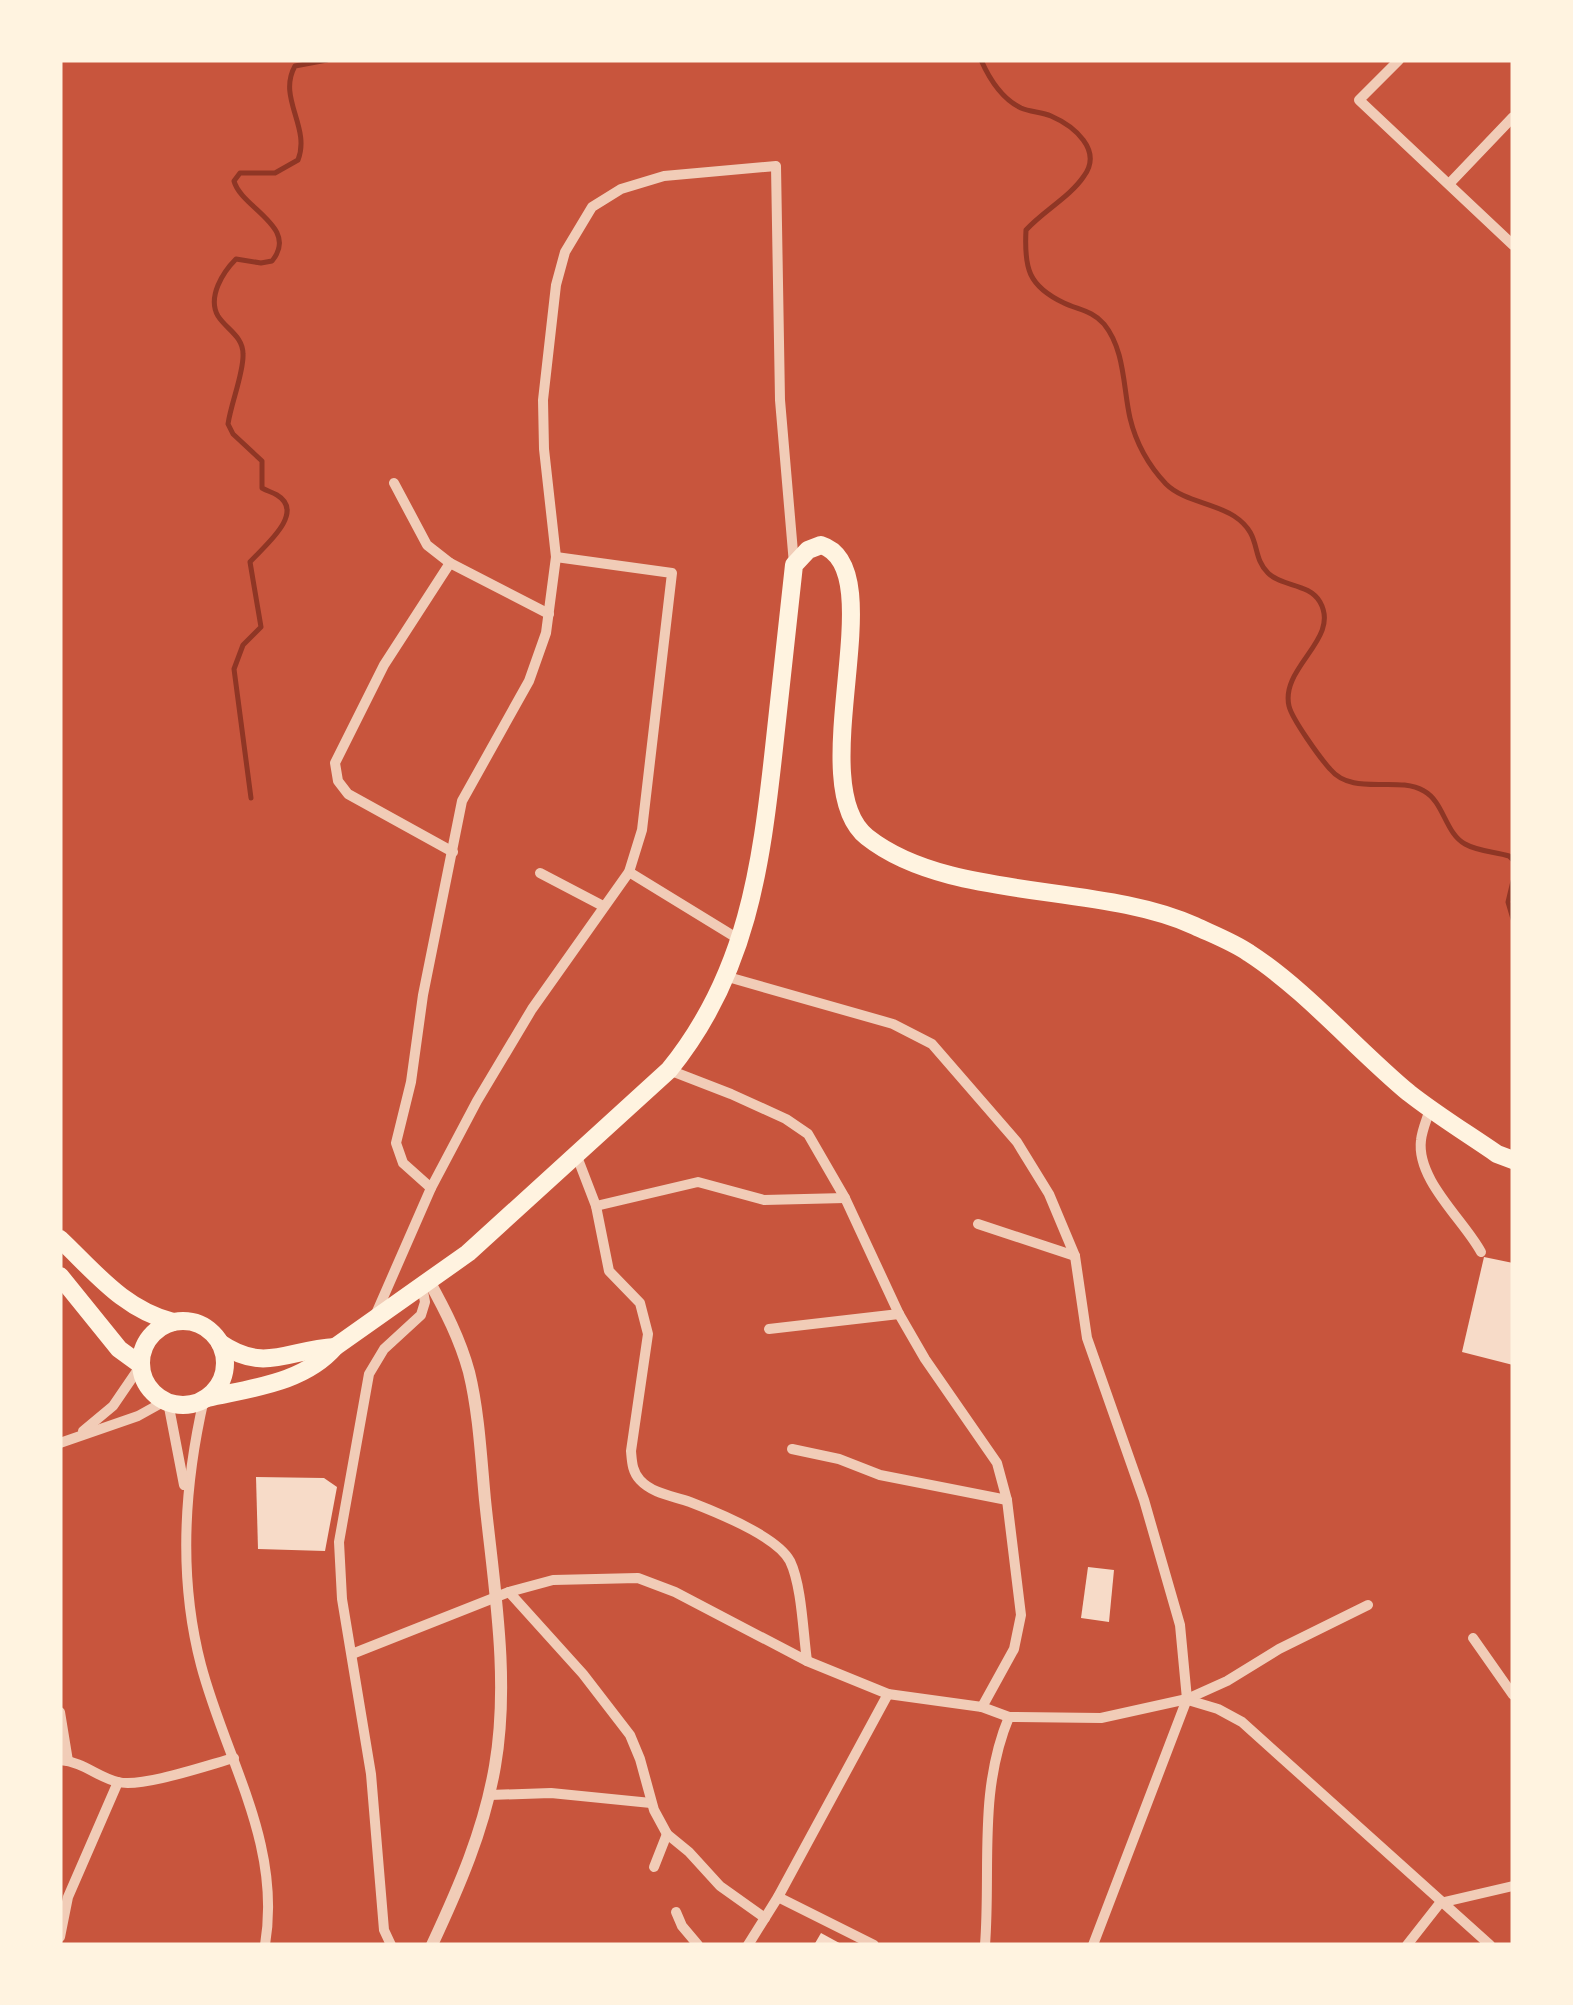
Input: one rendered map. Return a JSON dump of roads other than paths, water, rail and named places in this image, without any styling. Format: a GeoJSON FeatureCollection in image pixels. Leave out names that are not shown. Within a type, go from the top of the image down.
{"type":"FeatureCollection","features":[{"type":"Feature","properties":{"kind":"main road"},"geometry":{"type":"LineString","coordinates":[[173,1322],[149,1337],[141,1365],[148,1387],[167,1402],[190,1404],[307,1370],[493,1232],[669,1070],[702,1026],[728,977],[740,940],[764,843],[794,565],[808,550],[821,545],[838,555],[847,578],[852,622],[842,765],[851,817],[862,834],[883,849],[927,869],[1117,904],[1190,924],[1249,953],[1430,1109],[1497,1154],[1513,1160]]}},
{"type":"Feature","properties":{"kind":"main road"},"geometry":{"type":"LineString","coordinates":[[60,1238],[118,1296],[173,1322],[195,1322],[242,1356],[265,1360],[335,1346]]}},
{"type":"Feature","properties":{"kind":"main road"},"geometry":{"type":"LineString","coordinates":[[60,1276],[118,1349],[141,1365]]}},
{"type":"Feature","properties":{"kind":"main road"},"geometry":{"type":"LineString","coordinates":[[206,1399],[224,1373],[220,1343]]}},
{"type":"Feature","properties":{"kind":"street"},"geometry":{"type":"LineString","coordinates":[[1399,60],[1359,100],[1513,245]]}},
{"type":"Feature","properties":{"kind":"street"},"geometry":{"type":"LineString","coordinates":[[1449,184],[1513,117]]}},
{"type":"Feature","properties":{"kind":"street"},"geometry":{"type":"LineString","coordinates":[[431,1188],[403,1163],[396,1144],[411,1082],[423,994],[462,801],[529,680],[549,614],[556,557],[544,449],[543,400],[556,285],[576,228],[592,206],[621,189],[664,176],[776,166],[780,400],[794,565]]}},
{"type":"Feature","properties":{"kind":"street"},"geometry":{"type":"LineString","coordinates":[[394,483],[427,545],[450,563],[549,614]]}},
{"type":"Feature","properties":{"kind":"street"},"geometry":{"type":"LineString","coordinates":[[374,1318],[431,1188],[477,1101],[532,1010],[630,872],[642,830],[672,573],[556,557]]}},
{"type":"Feature","properties":{"kind":"street"},"geometry":{"type":"LineString","coordinates":[[450,563],[384,665],[336,763],[338,781],[348,794],[452,852]]}},
{"type":"Feature","properties":{"kind":"street"},"geometry":{"type":"LineString","coordinates":[[630,872],[740,940]]}},
{"type":"Feature","properties":{"kind":"street"},"geometry":{"type":"LineString","coordinates":[[540,873],[603,906]]}},
{"type":"Feature","properties":{"kind":"street"},"geometry":{"type":"LineString","coordinates":[[728,977],[893,1024],[932,1044],[1017,1142],[1049,1194],[1075,1256],[1087,1338],[1144,1500],[1180,1625],[1187,1699],[1092,1945]]}},
{"type":"Feature","properties":{"kind":"street"},"geometry":{"type":"LineString","coordinates":[[669,1070],[758,1106],[808,1134],[845,1198],[899,1314],[950,1398],[997,1464],[1007,1500],[1022,1615],[1014,1649],[982,1707]]}},
{"type":"Feature","properties":{"kind":"street"},"geometry":{"type":"LineString","coordinates":[[1430,1109],[1420,1141],[1423,1162],[1446,1205],[1480,1252]]}},
{"type":"Feature","properties":{"kind":"street"},"geometry":{"type":"LineString","coordinates":[[576,1154],[596,1206],[610,1270],[640,1304],[648,1334],[632,1467],[657,1492],[732,1520],[780,1548],[790,1561],[795,1579],[807,1661]]}},
{"type":"Feature","properties":{"kind":"street"},"geometry":{"type":"LineString","coordinates":[[596,1206],[698,1182],[764,1200],[845,1198]]}},
{"type":"Feature","properties":{"kind":"street"},"geometry":{"type":"LineString","coordinates":[[978,1224],[1075,1256]]}},
{"type":"Feature","properties":{"kind":"street"},"geometry":{"type":"LineString","coordinates":[[425,1284],[453,1326],[469,1372],[502,1596],[500,1712],[490,1795],[472,1856],[432,1945]]}},
{"type":"Feature","properties":{"kind":"street"},"geometry":{"type":"LineString","coordinates":[[391,1945],[384,1930],[371,1774],[340,1585],[339,1542],[365,1388],[384,1349],[421,1314],[425,1284]]}},
{"type":"Feature","properties":{"kind":"street"},"geometry":{"type":"LineString","coordinates":[[770,1328],[899,1314]]}},
{"type":"Feature","properties":{"kind":"street"},"geometry":{"type":"LineString","coordinates":[[76,1436],[113,1406],[141,1365]]}},
{"type":"Feature","properties":{"kind":"street"},"geometry":{"type":"LineString","coordinates":[[206,1399],[190,1460],[186,1501],[189,1598],[196,1645],[209,1691],[264,1849],[269,1893],[264,1945]]}},
{"type":"Feature","properties":{"kind":"street"},"geometry":{"type":"LineString","coordinates":[[60,1443],[167,1402],[186,1501]]}},
{"type":"Feature","properties":{"kind":"street"},"geometry":{"type":"LineString","coordinates":[[792,1449],[839,1458],[896,1478],[1007,1500]]}},
{"type":"Feature","properties":{"kind":"street"},"geometry":{"type":"LineString","coordinates":[[352,1654],[553,1580],[638,1578],[676,1592],[807,1661],[888,1694],[982,1707],[1010,1717],[1101,1718],[1187,1699],[1368,1605]]}},
{"type":"Feature","properties":{"kind":"street"},"geometry":{"type":"LineString","coordinates":[[502,1596],[582,1674],[630,1734],[667,1834],[720,1886],[765,1918]]}},
{"type":"Feature","properties":{"kind":"street"},"geometry":{"type":"LineString","coordinates":[[1473,1638],[1513,1695]]}},
{"type":"Feature","properties":{"kind":"street"},"geometry":{"type":"LineString","coordinates":[[748,1945],[888,1694]]}},
{"type":"Feature","properties":{"kind":"street"},"geometry":{"type":"LineString","coordinates":[[1187,1699],[1242,1722],[1490,1945]]}},
{"type":"Feature","properties":{"kind":"street"},"geometry":{"type":"LineString","coordinates":[[60,1712],[64,1760],[89,1766],[118,1782],[138,1782],[234,1758]]}},
{"type":"Feature","properties":{"kind":"street"},"geometry":{"type":"LineString","coordinates":[[985,1945],[987,1801],[1000,1739],[1010,1717]]}},
{"type":"Feature","properties":{"kind":"street"},"geometry":{"type":"LineString","coordinates":[[60,1937],[61,1916],[118,1782]]}},
{"type":"Feature","properties":{"kind":"street"},"geometry":{"type":"LineString","coordinates":[[490,1795],[551,1793],[652,1802]]}},
{"type":"Feature","properties":{"kind":"street"},"geometry":{"type":"LineString","coordinates":[[654,1867],[667,1834]]}},
{"type":"Feature","properties":{"kind":"street"},"geometry":{"type":"LineString","coordinates":[[1407,1945],[1440,1903],[1513,1886]]}},
{"type":"Feature","properties":{"kind":"street"},"geometry":{"type":"LineString","coordinates":[[778,1897],[874,1945]]}},
{"type":"Feature","properties":{"kind":"street"},"geometry":{"type":"LineString","coordinates":[[676,1912],[698,1945]]}},
{"type":"Feature","properties":{"kind":"waterway"},"geometry":{"type":"LineString","coordinates":[[251,798],[234,669],[243,645],[261,627],[250,562],[279,530],[287,511],[285,502],[262,488],[262,461],[233,434],[228,424],[243,354],[237,337],[218,316],[214,301],[222,278],[236,259],[272,261],[279,249],[274,228],[234,181],[240,173],[275,173],[298,160],[300,136],[290,78],[295,66],[327,60]]}},
{"type":"Feature","properties":{"kind":"waterway"},"geometry":{"type":"LineString","coordinates":[[981,60],[1008,99],[1021,108],[1060,120],[1088,148],[1089,166],[1084,176],[1026,230],[1026,255],[1036,282],[1052,297],[1095,316],[1111,334],[1120,357],[1136,436],[1166,484],[1234,516],[1249,530],[1268,573],[1309,591],[1320,602],[1323,628],[1293,678],[1289,692],[1291,712],[1307,738],[1325,764],[1340,777],[1351,782],[1401,785],[1424,791],[1436,802],[1458,839],[1513,860]]}},
{"type":"Feature","properties":{"kind":"waterway"},"geometry":{"type":"LineString","coordinates":[[1513,881],[1508,902],[1513,919]]}}]}
